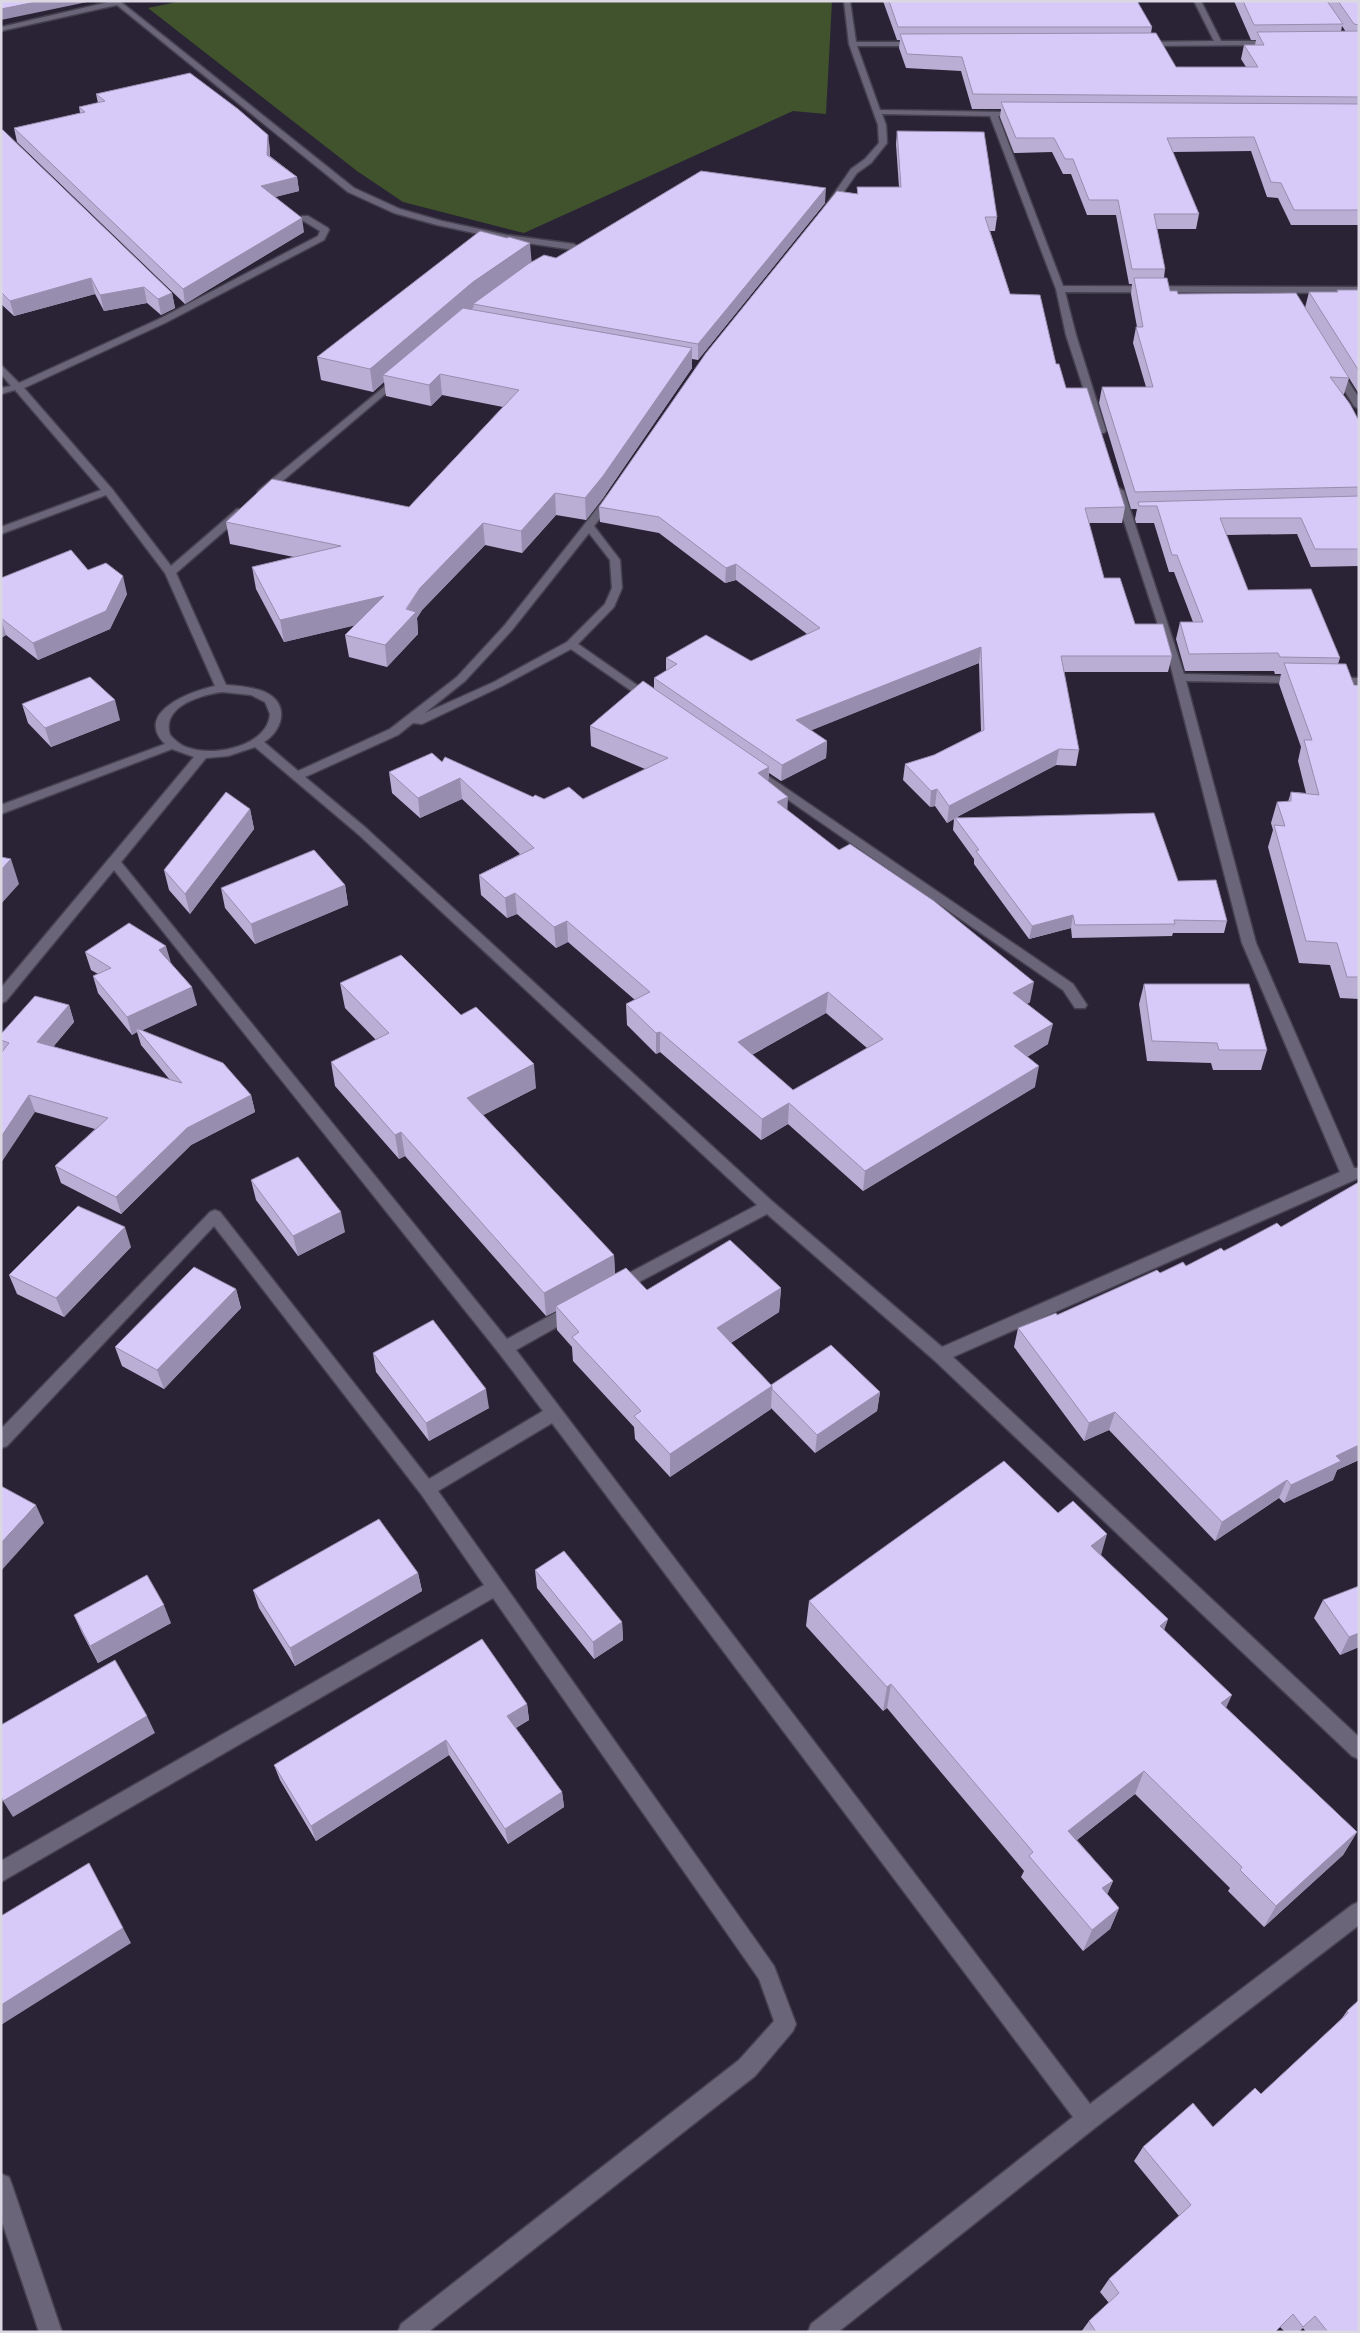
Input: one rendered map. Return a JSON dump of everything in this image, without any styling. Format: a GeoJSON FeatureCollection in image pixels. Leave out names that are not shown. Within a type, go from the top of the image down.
{"type":"FeatureCollection","features":[{"type":"Feature","properties":{"kind":"street"},"geometry":{"type":"LineString","coordinates":[[823,215],[854,171],[868,161],[883,143],[882,125],[853,44],[847,1]]}},
{"type":"Feature","properties":{"kind":"street"},"geometry":{"type":"LineString","coordinates":[[1197,1],[1219,44]]}},
{"type":"Feature","properties":{"kind":"street"},"geometry":{"type":"LineString","coordinates":[[1,29],[118,2],[351,190],[396,210],[448,225],[533,242],[574,247],[556,256]]}},
{"type":"Feature","properties":{"kind":"street"},"geometry":{"type":"LineString","coordinates":[[1130,44],[1279,43]]}},
{"type":"Feature","properties":{"kind":"street"},"geometry":{"type":"LineString","coordinates":[[853,44],[932,44]]}},
{"type":"Feature","properties":{"kind":"street"},"geometry":{"type":"LineString","coordinates":[[878,112],[1012,114]]}},
{"type":"Feature","properties":{"kind":"street"},"geometry":{"type":"LineString","coordinates":[[993,114],[1060,289],[1071,335],[1104,442]]}},
{"type":"Feature","properties":{"kind":"street"},"geometry":{"type":"LineString","coordinates":[[1,391],[18,387],[321,238],[325,230],[305,218]]}},
{"type":"Feature","properties":{"kind":"street"},"geometry":{"type":"LineString","coordinates":[[1060,289],[1289,294],[1359,290]]}},
{"type":"Feature","properties":{"kind":"street"},"geometry":{"type":"LineString","coordinates":[[1333,364],[1359,406]]}},
{"type":"Feature","properties":{"kind":"street"},"geometry":{"type":"LineString","coordinates":[[1,368],[108,491],[170,572],[222,688]]}},
{"type":"Feature","properties":{"kind":"street"},"geometry":{"type":"LineString","coordinates":[[170,572],[410,368]]}},
{"type":"Feature","properties":{"kind":"street"},"geometry":{"type":"LineString","coordinates":[[940,1355],[1354,1174],[1249,943],[1158,604],[1131,514],[1115,478]]}},
{"type":"Feature","properties":{"kind":"street"},"geometry":{"type":"LineString","coordinates":[[394,732],[461,679],[508,628],[620,485]]}},
{"type":"Feature","properties":{"kind":"street"},"geometry":{"type":"LineString","coordinates":[[1,531],[108,491]]}},
{"type":"Feature","properties":{"kind":"street"},"geometry":{"type":"LineString","coordinates":[[298,776],[498,684],[571,644],[610,605],[617,588],[615,560],[589,527]]}},
{"type":"Feature","properties":{"kind":"street"},"geometry":{"type":"LineString","coordinates":[[571,644],[661,706]]}},
{"type":"Feature","properties":{"kind":"street"},"geometry":{"type":"LineString","coordinates":[[1179,677],[1359,681]]}},
{"type":"Feature","properties":{"kind":"street"},"geometry":{"type":"LineString","coordinates":[[222,688],[241,689],[257,693],[270,700],[276,710],[276,722],[269,733],[257,743],[241,750],[222,754],[186,752],[173,745],[164,736],[162,726],[165,715],[174,705],[188,697],[204,691],[222,688]]}},
{"type":"Feature","properties":{"kind":"street"},"geometry":{"type":"LineString","coordinates":[[257,743],[370,838],[768,1206],[940,1355],[1359,1750]]}},
{"type":"Feature","properties":{"kind":"street"},"geometry":{"type":"LineString","coordinates":[[1,810],[173,745]]}},
{"type":"Feature","properties":{"kind":"street"},"geometry":{"type":"LineString","coordinates":[[1,998],[203,754]]}},
{"type":"Feature","properties":{"kind":"street"},"geometry":{"type":"LineString","coordinates":[[742,762],[1068,987],[1080,1005]]}},
{"type":"Feature","properties":{"kind":"street"},"geometry":{"type":"LineString","coordinates":[[114,862],[504,1348],[1088,2119]]}},
{"type":"Feature","properties":{"kind":"street"},"geometry":{"type":"LineString","coordinates":[[601,1295],[768,1206]]}},
{"type":"Feature","properties":{"kind":"street"},"geometry":{"type":"LineString","coordinates":[[1,1442],[215,1216],[426,1489],[767,1973],[786,2024],[747,2068],[408,2332]]}},
{"type":"Feature","properties":{"kind":"street"},"geometry":{"type":"LineString","coordinates":[[504,1348],[584,1305]]}},
{"type":"Feature","properties":{"kind":"street"},"geometry":{"type":"LineString","coordinates":[[426,1489],[554,1413]]}},
{"type":"Feature","properties":{"kind":"street"},"geometry":{"type":"LineString","coordinates":[[1,1872],[496,1587]]}},
{"type":"Feature","properties":{"kind":"street"},"geometry":{"type":"LineString","coordinates":[[819,2332],[1088,2119],[1359,1912]]}},
{"type":"Feature","properties":{"kind":"street"},"geometry":{"type":"LineString","coordinates":[[1,2185],[51,2332]]}},
{"type":"Feature","properties":{"kind":"green space"},"geometry":{"type":"Polygon","coordinates":[[[182,1],[832,1],[826,114],[793,111],[524,233],[403,202],[357,171],[148,8],[182,1]]]}},
{"type":"Feature","properties":{"kind":"building"},"geometry":{"type":"Polygon","coordinates":[[[1,1],[41,1],[1,9],[1,1]]]}},
{"type":"Feature","properties":{"kind":"building"},"geometry":{"type":"Polygon","coordinates":[[[889,1],[1137,1],[1152,27],[898,27],[889,1]]]}},
{"type":"Feature","properties":{"kind":"building"},"geometry":{"type":"Polygon","coordinates":[[[1243,1],[1327,1],[1343,24],[1254,25],[1243,1]]]}},
{"type":"Feature","properties":{"kind":"building"},"geometry":{"type":"Polygon","coordinates":[[[1338,1],[1359,1],[1359,25],[1354,24],[1338,1]]]}},
{"type":"Feature","properties":{"kind":"building"},"geometry":{"type":"Polygon","coordinates":[[[1359,31],[1359,97],[973,94],[962,57],[907,54],[900,34],[1156,33],[1176,67],[1258,67],[1244,45],[1264,45],[1257,32],[1359,31]]]}},
{"type":"Feature","properties":{"kind":"building"},"geometry":{"type":"Polygon","coordinates":[[[190,73],[238,109],[268,135],[267,155],[297,177],[261,186],[302,218],[183,289],[14,128],[85,112],[79,107],[105,101],[96,94],[190,73]]]}},
{"type":"Feature","properties":{"kind":"building"},"geometry":{"type":"Polygon","coordinates":[[[1001,102],[1359,104],[1359,210],[1294,210],[1281,183],[1271,182],[1254,137],[1167,138],[1199,214],[1154,214],[1165,269],[1132,269],[1118,200],[1089,200],[1073,159],[1065,159],[1054,138],[1016,138],[1001,102]]]}},
{"type":"Feature","properties":{"kind":"building"},"geometry":{"type":"Polygon","coordinates":[[[1,130],[172,293],[158,299],[144,287],[100,295],[91,278],[10,301],[1,292],[1,130]]]}},
{"type":"Feature","properties":{"kind":"building"},"geometry":{"type":"Polygon","coordinates":[[[897,131],[984,132],[997,217],[985,217],[1010,294],[1040,295],[1056,364],[1059,364],[1066,388],[1087,388],[1125,507],[1085,508],[1104,578],[1120,578],[1135,624],[1163,624],[1172,656],[1061,656],[1079,750],[1059,749],[949,806],[937,789],[931,791],[905,764],[934,755],[984,730],[981,647],[796,720],[827,741],[782,765],[654,678],[677,664],[666,658],[706,635],[751,661],[820,628],[736,564],[726,568],[659,517],[599,507],[706,353],[837,191],[858,194],[857,187],[901,187],[897,131]]]}},
{"type":"Feature","properties":{"kind":"building"},"geometry":{"type":"Polygon","coordinates":[[[701,171],[826,188],[698,344],[473,304],[528,264],[544,255],[556,258],[701,171]]]}},
{"type":"Feature","properties":{"kind":"building"},"geometry":{"type":"Polygon","coordinates":[[[480,231],[530,243],[473,282],[370,369],[317,357],[480,231]]]}},
{"type":"Feature","properties":{"kind":"building"},"geometry":{"type":"Polygon","coordinates":[[[1134,278],[1167,278],[1170,291],[1177,291],[1178,294],[1296,293],[1349,378],[1330,377],[1350,404],[1359,421],[1359,487],[1135,492],[1102,387],[1153,387],[1136,327],[1143,327],[1134,278]]]}},
{"type":"Feature","properties":{"kind":"building"},"geometry":{"type":"Polygon","coordinates":[[[1337,290],[1359,290],[1359,371],[1309,292],[1338,292],[1337,290]]]}},
{"type":"Feature","properties":{"kind":"building"},"geometry":{"type":"Polygon","coordinates":[[[463,308],[692,348],[603,476],[585,498],[555,493],[521,531],[483,523],[420,588],[406,609],[416,612],[385,645],[345,635],[384,596],[280,620],[252,567],[341,546],[226,522],[272,479],[409,507],[519,390],[440,374],[429,385],[383,375],[463,308]]]}},
{"type":"Feature","properties":{"kind":"building"},"geometry":{"type":"Polygon","coordinates":[[[1359,496],[1359,549],[1315,549],[1301,518],[1220,518],[1248,590],[1311,589],[1340,658],[1280,657],[1278,653],[1189,654],[1180,622],[1203,622],[1177,555],[1172,555],[1157,506],[1139,506],[1138,502],[1359,496]]]}},
{"type":"Feature","properties":{"kind":"building"},"geometry":{"type":"Polygon","coordinates":[[[71,550],[88,570],[106,563],[123,576],[106,611],[33,643],[1,618],[1,578],[71,550]]]}},
{"type":"Feature","properties":{"kind":"building"},"geometry":{"type":"Polygon","coordinates":[[[1284,663],[1346,664],[1354,685],[1359,686],[1359,977],[1347,977],[1337,943],[1306,941],[1274,825],[1285,826],[1277,802],[1291,801],[1291,792],[1319,795],[1304,740],[1312,740],[1284,663]]]}},
{"type":"Feature","properties":{"kind":"building"},"geometry":{"type":"Polygon","coordinates":[[[90,677],[115,700],[45,728],[22,704],[90,677]]]}},
{"type":"Feature","properties":{"kind":"building"},"geometry":{"type":"Polygon","coordinates":[[[643,681],[769,767],[758,773],[788,797],[777,802],[839,850],[850,844],[934,901],[1034,982],[1013,993],[1053,1024],[1014,1046],[1039,1066],[865,1171],[789,1103],[762,1119],[660,1032],[656,1033],[626,1004],[650,992],[567,921],[554,927],[515,893],[505,898],[479,875],[534,848],[460,778],[418,798],[389,772],[432,753],[442,762],[445,757],[533,797],[535,795],[544,799],[569,787],[583,799],[668,758],[590,726],[643,681]],[[828,992],[738,1042],[793,1090],[883,1039],[828,992]]]}},
{"type":"Feature","properties":{"kind":"building"},"geometry":{"type":"Polygon","coordinates":[[[226,792],[250,809],[185,894],[164,870],[226,792]]]}},
{"type":"Feature","properties":{"kind":"building"},"geometry":{"type":"Polygon","coordinates":[[[1154,813],[1178,881],[1216,880],[1227,921],[1174,920],[1175,924],[1075,925],[1073,915],[1032,926],[976,851],[979,850],[955,818],[1154,813]]]}},
{"type":"Feature","properties":{"kind":"building"},"geometry":{"type":"Polygon","coordinates":[[[314,850],[345,885],[251,924],[221,888],[314,850]]]}},
{"type":"Feature","properties":{"kind":"building"},"geometry":{"type":"Polygon","coordinates":[[[1,857],[11,859],[1,870],[1,857]]]}},
{"type":"Feature","properties":{"kind":"building"},"geometry":{"type":"Polygon","coordinates":[[[129,923],[166,946],[159,950],[192,987],[127,1017],[93,976],[111,968],[85,952],[129,923]]]}},
{"type":"Feature","properties":{"kind":"building"},"geometry":{"type":"Polygon","coordinates":[[[401,955],[461,1015],[476,1007],[534,1064],[467,1098],[614,1255],[544,1293],[401,1132],[395,1135],[331,1062],[389,1033],[340,983],[401,955]]]}},
{"type":"Feature","properties":{"kind":"building"},"geometry":{"type":"Polygon","coordinates":[[[1144,984],[1249,984],[1267,1050],[1219,1050],[1217,1043],[1152,1041],[1144,984]]]}},
{"type":"Feature","properties":{"kind":"building"},"geometry":{"type":"Polygon","coordinates":[[[35,996],[69,1005],[37,1042],[182,1083],[136,1028],[223,1063],[251,1095],[187,1128],[116,1197],[55,1166],[108,1118],[29,1095],[1,1137],[1,1053],[9,1043],[1,1040],[1,1034],[35,996]]]}},
{"type":"Feature","properties":{"kind":"building"},"geometry":{"type":"Polygon","coordinates":[[[298,1157],[341,1212],[293,1236],[251,1180],[298,1157]]]}},
{"type":"Feature","properties":{"kind":"building"},"geometry":{"type":"Polygon","coordinates":[[[1359,1182],[1359,1445],[1336,1456],[1341,1461],[1291,1485],[1287,1480],[1222,1522],[1115,1412],[1089,1423],[1018,1328],[1056,1313],[1057,1315],[1157,1270],[1160,1273],[1183,1262],[1186,1266],[1221,1248],[1224,1251],[1277,1223],[1281,1227],[1359,1182]]]}},
{"type":"Feature","properties":{"kind":"building"},"geometry":{"type":"Polygon","coordinates":[[[78,1206],[125,1227],[56,1298],[9,1275],[78,1206]]]}},
{"type":"Feature","properties":{"kind":"building"},"geometry":{"type":"Polygon","coordinates":[[[730,1240],[781,1288],[717,1328],[772,1386],[670,1454],[634,1416],[641,1411],[572,1337],[579,1332],[556,1306],[626,1268],[647,1290],[730,1240]]]}},
{"type":"Feature","properties":{"kind":"building"},"geometry":{"type":"Polygon","coordinates":[[[194,1267],[236,1289],[157,1370],[115,1347],[194,1267]]]}},
{"type":"Feature","properties":{"kind":"building"},"geometry":{"type":"Polygon","coordinates":[[[433,1320],[486,1389],[426,1423],[373,1353],[433,1320]]]}},
{"type":"Feature","properties":{"kind":"building"},"geometry":{"type":"Polygon","coordinates":[[[831,1345],[880,1392],[817,1435],[772,1389],[771,1385],[831,1345]]]}},
{"type":"Feature","properties":{"kind":"building"},"geometry":{"type":"Polygon","coordinates":[[[1004,1461],[1058,1513],[1073,1501],[1107,1534],[1091,1546],[1168,1619],[1160,1626],[1232,1695],[1221,1703],[1357,1832],[1276,1906],[1240,1870],[1242,1867],[1144,1771],[1068,1831],[1113,1881],[1102,1888],[1119,1908],[1092,1930],[1029,1856],[1033,1852],[891,1684],[887,1687],[809,1601],[1004,1461]]]}},
{"type":"Feature","properties":{"kind":"building"},"geometry":{"type":"Polygon","coordinates":[[[1,1486],[36,1505],[1,1543],[1,1486]]]}},
{"type":"Feature","properties":{"kind":"building"},"geometry":{"type":"Polygon","coordinates":[[[379,1519],[418,1573],[290,1648],[253,1590],[379,1519]]]}},
{"type":"Feature","properties":{"kind":"building"},"geometry":{"type":"Polygon","coordinates":[[[564,1551],[622,1622],[593,1642],[535,1570],[564,1551]]]}},
{"type":"Feature","properties":{"kind":"building"},"geometry":{"type":"Polygon","coordinates":[[[147,1575],[164,1605],[90,1646],[74,1615],[147,1575]]]}},
{"type":"Feature","properties":{"kind":"building"},"geometry":{"type":"Polygon","coordinates":[[[1359,1586],[1359,1633],[1349,1637],[1323,1600],[1359,1586]]]}},
{"type":"Feature","properties":{"kind":"building"},"geometry":{"type":"Polygon","coordinates":[[[482,1639],[527,1704],[507,1716],[562,1792],[505,1829],[446,1740],[311,1826],[274,1765],[482,1639]]]}},
{"type":"Feature","properties":{"kind":"building"},"geometry":{"type":"Polygon","coordinates":[[[115,1660],[147,1716],[3,1801],[1,1796],[1,1725],[115,1660]]]}},
{"type":"Feature","properties":{"kind":"building"},"geometry":{"type":"Polygon","coordinates":[[[89,1863],[123,1928],[1,2005],[1,1916],[89,1863]]]}},
{"type":"Feature","properties":{"kind":"building"},"geometry":{"type":"Polygon","coordinates":[[[1359,2000],[1359,2332],[1328,2332],[1315,2316],[1303,2327],[1293,2314],[1275,2332],[1096,2332],[1089,2321],[1119,2293],[1109,2279],[1191,2205],[1143,2147],[1193,2103],[1213,2127],[1255,2088],[1261,2094],[1348,2013],[1347,2011],[1359,2000]]]}}]}
